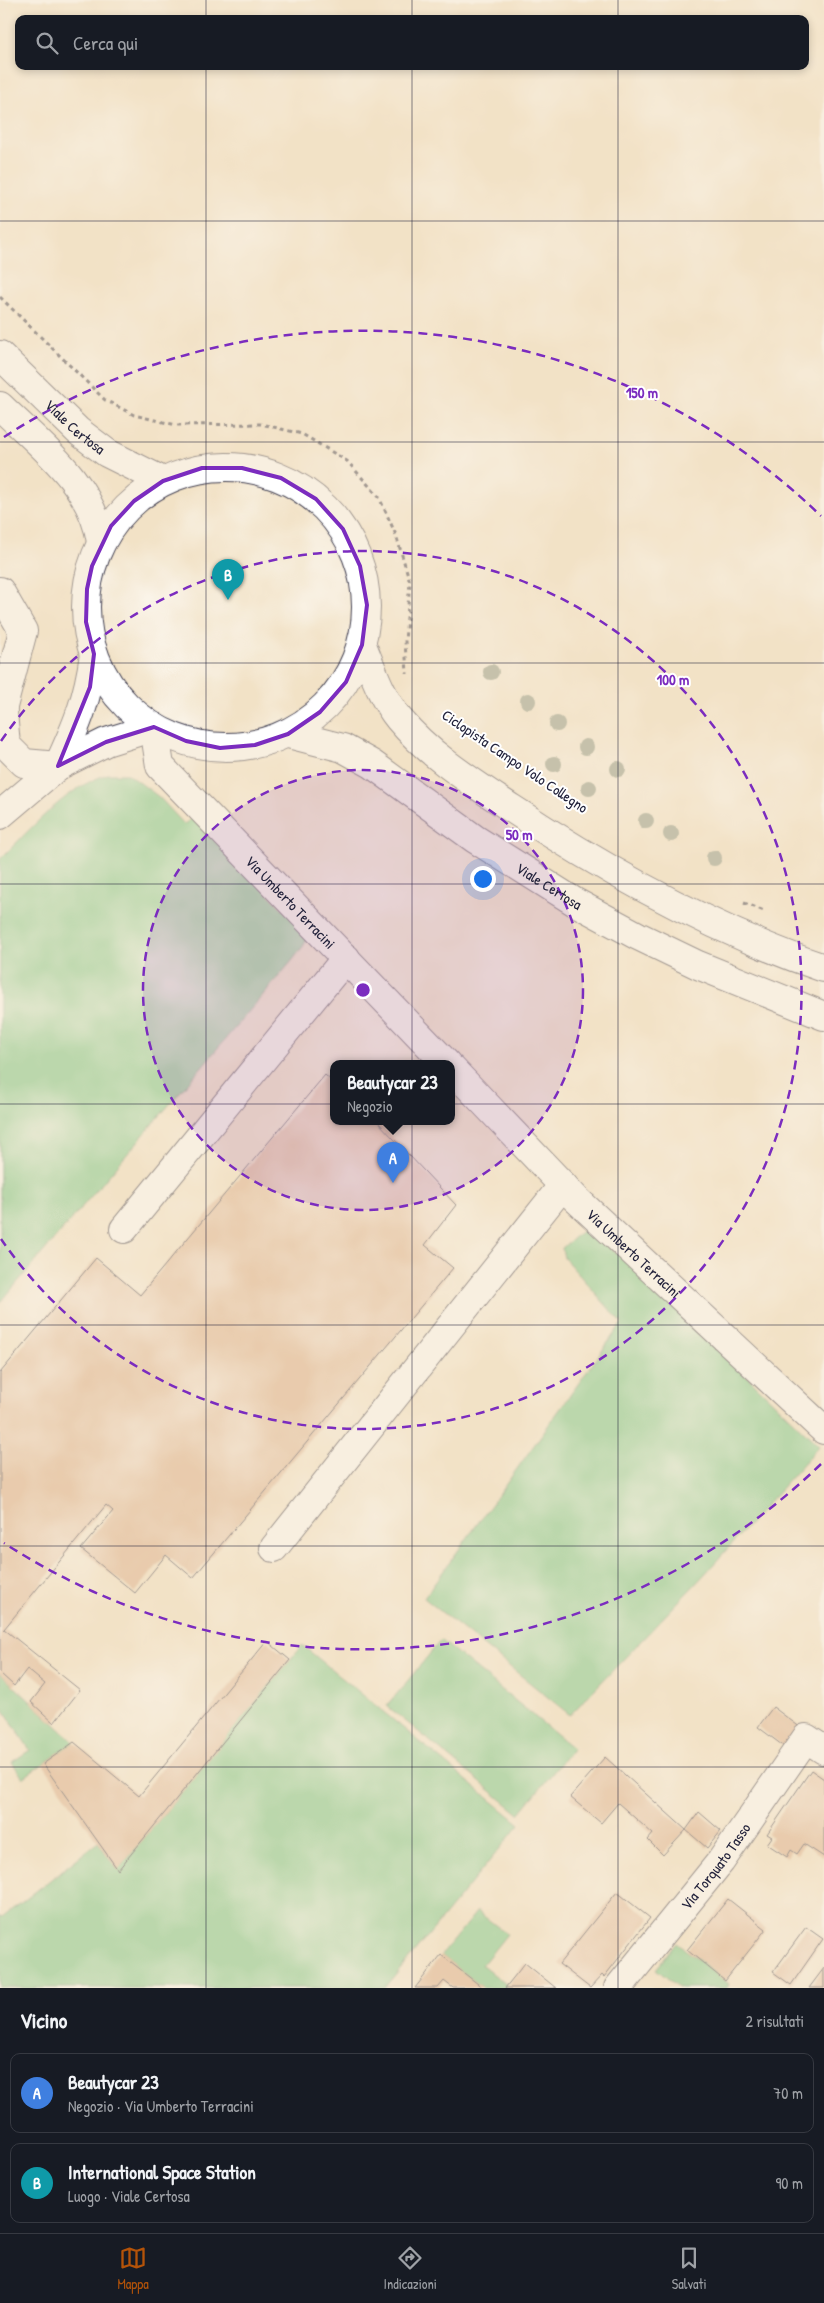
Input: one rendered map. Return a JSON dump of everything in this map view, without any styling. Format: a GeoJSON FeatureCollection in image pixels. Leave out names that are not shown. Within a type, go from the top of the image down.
{"type":"FeatureCollection","features":[{"type":"Feature","properties":{"kind":"main road","name":"Viale Certosa"},"geometry":{"type":"LineString","coordinates":[[0,355],[78,431],[107,454],[164,481]]}},
{"type":"Feature","properties":{"kind":"main road"},"geometry":{"type":"LineString","coordinates":[[0,406],[66,470],[87,497],[98,521],[101,542]]}},
{"type":"Feature","properties":{"kind":"main road"},"geometry":{"type":"LineString","coordinates":[[202,468],[242,468],[282,478],[316,499],[343,529],[360,566],[367,605],[362,645],[346,682],[320,712],[288,734],[254,745],[220,748],[186,741],[154,728],[117,696],[94,654],[86,622],[87,589],[92,566],[101,542],[111,526],[134,500],[164,481],[202,468]]}},
{"type":"Feature","properties":{"kind":"main road"},"geometry":{"type":"LineString","coordinates":[[0,591],[23,631],[2,715],[6,745],[24,764],[58,766]]}},
{"type":"Feature","properties":{"kind":"main road"},"geometry":{"type":"LineString","coordinates":[[362,645],[383,697],[400,720],[437,756],[494,797],[612,870],[667,900],[753,940],[824,968]]}},
{"type":"Feature","properties":{"kind":"main road"},"geometry":{"type":"LineString","coordinates":[[58,766],[84,708],[90,687],[94,654]]}},
{"type":"Feature","properties":{"kind":"main road"},"geometry":{"type":"LineString","coordinates":[[0,815],[58,766],[118,738],[154,728]]}},
{"type":"Feature","properties":{"kind":"main road"},"geometry":{"type":"LineString","coordinates":[[154,728],[160,766]]}},
{"type":"Feature","properties":{"kind":"main road","name":"Viale Certosa"},"geometry":{"type":"LineString","coordinates":[[288,734],[343,748],[358,756],[398,782],[475,838],[575,902],[638,936],[698,965],[824,1016]]}},
{"type":"Feature","properties":{"kind":"main road","name":"Via Umberto Terracini"},"geometry":{"type":"LineString","coordinates":[[118,738],[144,750],[443,1060]]}},
{"type":"Feature","properties":{"kind":"main road"},"geometry":{"type":"LineString","coordinates":[[124,1230],[346,958]]}},
{"type":"Feature","properties":{"kind":"main road","name":"Via Umberto Terracini"},"geometry":{"type":"LineString","coordinates":[[455,1072],[563,1185],[824,1430]]}},
{"type":"Feature","properties":{"kind":"main road"},"geometry":{"type":"LineString","coordinates":[[274,1548],[563,1185]]}},
{"type":"Feature","properties":{"kind":"main road","name":"Via Torquato Tasso"},"geometry":{"type":"LineString","coordinates":[[618,1988],[815,1744]]}},
{"type":"Feature","properties":{"kind":"path"},"geometry":{"type":"LineString","coordinates":[[0,297],[105,400],[134,415],[176,424],[261,424],[302,434],[347,461],[379,497],[396,535],[410,582],[405,641],[407,683]]}},
{"type":"Feature","properties":{"kind":"path"},"geometry":{"type":"LineString","coordinates":[[741,902],[768,914]]}},
{"type":"Feature","properties":{"kind":"highlighted area"},"geometry":{"type":"Polygon","coordinates":[[[202,468],[242,468],[281,478],[316,499],[343,529],[360,566],[367,605],[362,645],[346,682],[320,712],[288,734],[255,745],[220,748],[186,741],[154,727],[106,742],[58,766],[90,687],[94,654],[86,622],[87,589],[92,566],[111,526],[134,501],[163,481],[202,468]]]}},
{"type":"Feature","properties":{"kind":"green space"},"geometry":{"type":"Polygon","coordinates":[[[108,774],[128,774],[159,797],[184,824],[194,817],[308,935],[304,945],[292,961],[0,1303],[0,859],[63,799],[92,780],[108,774]]]}},
{"type":"Feature","properties":{"kind":"green space"},"geometry":{"type":"Polygon","coordinates":[[[585,1228],[634,1267],[819,1446],[704,1575],[570,1715],[424,1598],[622,1323],[564,1258],[562,1248],[585,1228]]]}},
{"type":"Feature","properties":{"kind":"green space"},"geometry":{"type":"Polygon","coordinates":[[[441,1640],[573,1748],[519,1814],[387,1706],[441,1640]]]}},
{"type":"Feature","properties":{"kind":"green space"},"geometry":{"type":"Polygon","coordinates":[[[302,1645],[520,1824],[385,1988],[0,1988],[0,1916],[2,1918],[98,1842],[118,1870],[302,1645]]]}},
{"type":"Feature","properties":{"kind":"green space"},"geometry":{"type":"Polygon","coordinates":[[[0,1673],[74,1742],[23,1778],[12,1762],[30,1750],[0,1704],[0,1673]]]}},
{"type":"Feature","properties":{"kind":"green space"},"geometry":{"type":"Polygon","coordinates":[[[477,1911],[507,1934],[482,1965],[507,1985],[505,1988],[483,1988],[441,1955],[477,1911]]]}},
{"type":"Feature","properties":{"kind":"green space"},"geometry":{"type":"Polygon","coordinates":[[[677,1943],[729,1984],[727,1988],[680,1988],[656,1969],[677,1943]]]}},
{"type":"Feature","properties":{"kind":"building"},"geometry":{"type":"Polygon","coordinates":[[[325,1075],[330,1079],[330,1125],[381,1125],[456,1205],[425,1245],[453,1268],[193,1578],[166,1555],[135,1593],[81,1549],[113,1511],[106,1505],[4,1629],[80,1690],[54,1723],[31,1702],[45,1684],[27,1669],[14,1686],[0,1673],[0,1373],[96,1258],[140,1295],[325,1075]]]}},
{"type":"Feature","properties":{"kind":"building"},"geometry":{"type":"Polygon","coordinates":[[[267,1641],[290,1660],[118,1870],[43,1764],[74,1742],[139,1796],[267,1641]]]}},
{"type":"Feature","properties":{"kind":"building"},"geometry":{"type":"Polygon","coordinates":[[[773,1707],[801,1728],[786,1748],[758,1727],[773,1707]]]}},
{"type":"Feature","properties":{"kind":"building"},"geometry":{"type":"Polygon","coordinates":[[[605,1757],[686,1830],[663,1855],[648,1840],[653,1834],[618,1803],[601,1823],[570,1797],[605,1757]]]}},
{"type":"Feature","properties":{"kind":"building"},"geometry":{"type":"Polygon","coordinates":[[[811,1770],[824,1779],[824,1857],[804,1844],[797,1854],[791,1850],[787,1857],[767,1844],[772,1837],[767,1834],[811,1770]]]}},
{"type":"Feature","properties":{"kind":"building"},"geometry":{"type":"Polygon","coordinates":[[[699,1812],[721,1831],[707,1848],[686,1830],[699,1812]]]}},
{"type":"Feature","properties":{"kind":"building"},"geometry":{"type":"Polygon","coordinates":[[[617,1892],[650,1918],[604,1977],[602,1975],[590,1988],[559,1964],[617,1892]]]}},
{"type":"Feature","properties":{"kind":"building"},"geometry":{"type":"Polygon","coordinates":[[[728,1899],[766,1929],[725,1981],[687,1950],[728,1899]]]}},
{"type":"Feature","properties":{"kind":"building"},"geometry":{"type":"Polygon","coordinates":[[[806,1927],[823,1939],[791,1985],[773,1972],[806,1927]]]}},
{"type":"Feature","properties":{"kind":"building"},"geometry":{"type":"Polygon","coordinates":[[[441,1955],[483,1988],[453,1988],[444,1981],[438,1988],[415,1988],[441,1955]]]}},
{"type":"Feature","properties":{"kind":"building"},"geometry":{"type":"Polygon","coordinates":[[[525,1963],[556,1988],[505,1988],[525,1963]]]}},
{"type":"Feature","properties":{"kind":"building"},"geometry":{"type":"Polygon","coordinates":[[[824,1968],[824,1988],[809,1988],[824,1968]]]}},
{"type":"Feature","properties":{"kind":"place","name":"International Space Station"},"geometry":{"type":"Point","coordinates":[228,600]}},
{"type":"Feature","properties":{"kind":"place","name":"Beautycar 23"},"geometry":{"type":"Point","coordinates":[393,1183]}}]}
